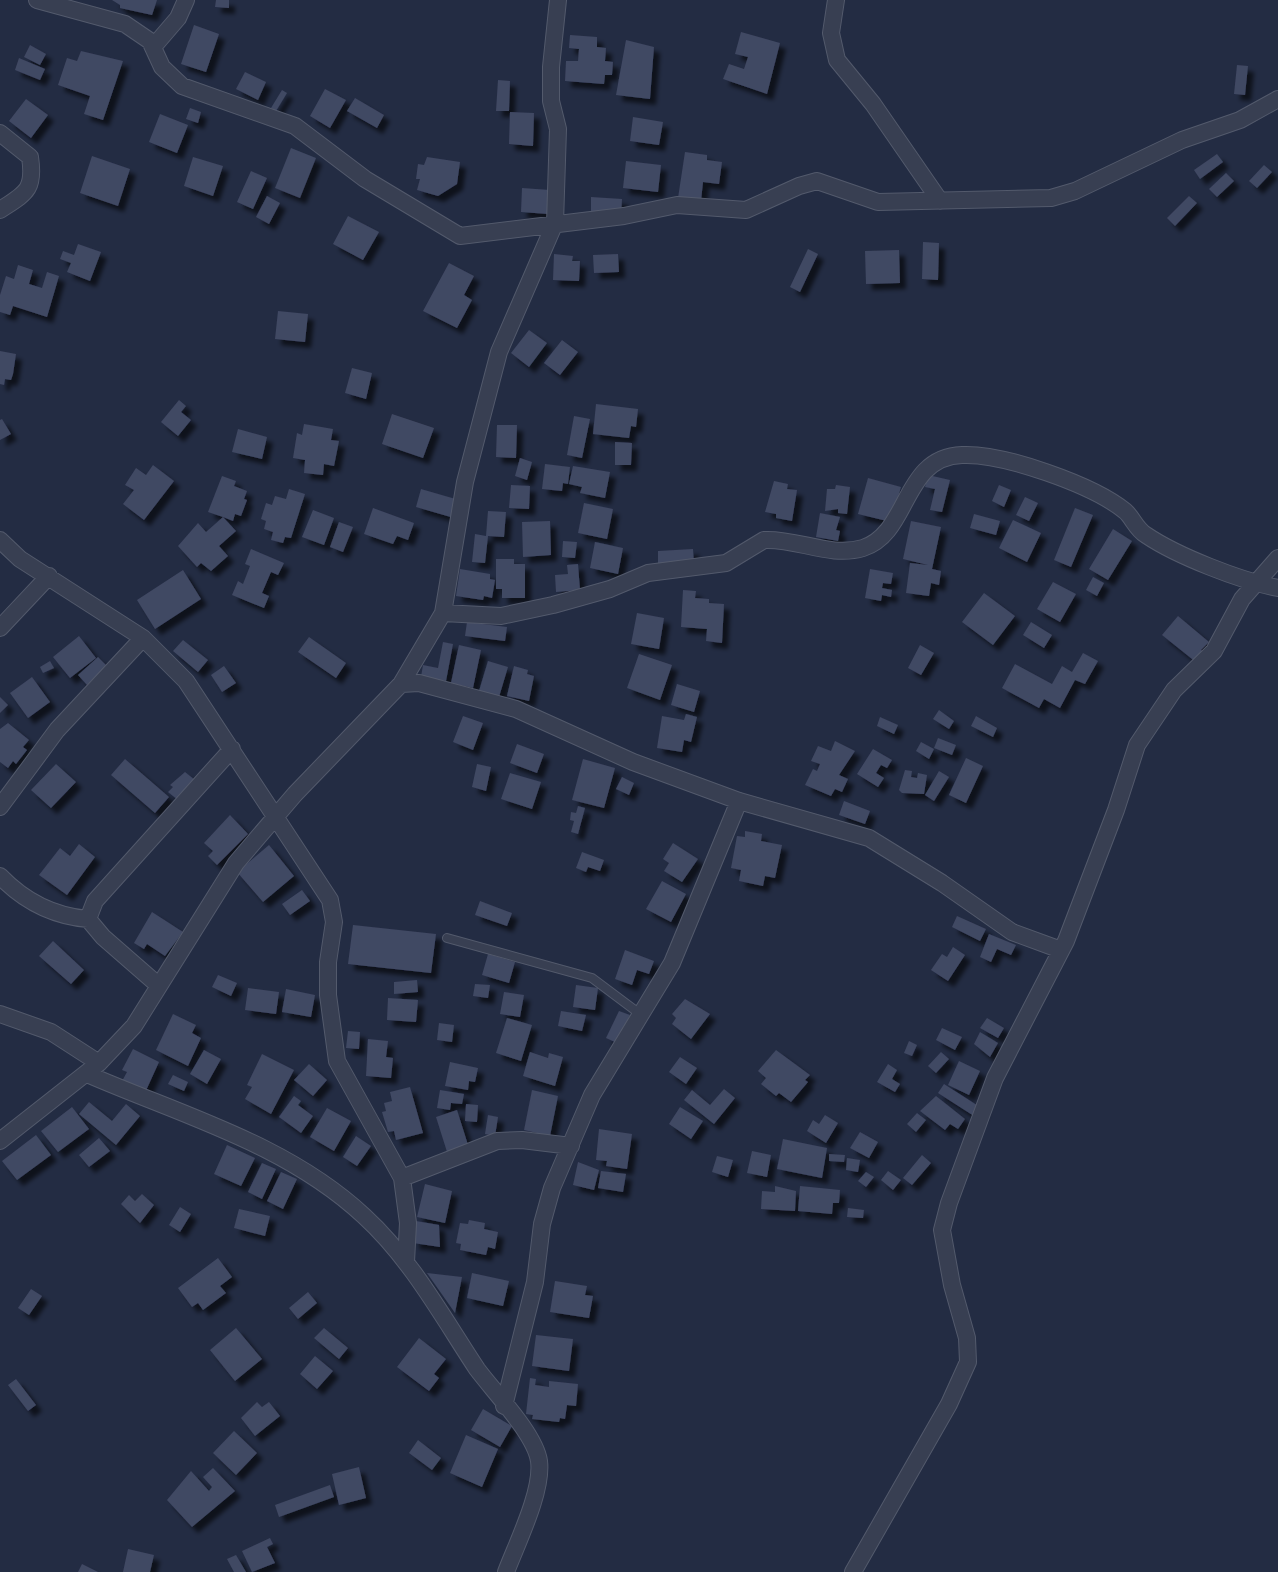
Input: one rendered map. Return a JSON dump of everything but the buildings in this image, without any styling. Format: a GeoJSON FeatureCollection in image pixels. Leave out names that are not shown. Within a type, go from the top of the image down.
{"type":"FeatureCollection","features":[{"type":"Feature","properties":{"kind":"street"},"geometry":{"type":"LineString","coordinates":[[37,0],[125,24],[154,46],[162,67],[182,86],[295,127],[311,136],[353,170],[419,209],[452,234],[460,236],[506,233],[555,223],[624,216],[677,205],[746,210],[799,186],[817,181],[841,188],[870,202],[901,204],[1029,200],[1074,191],[1182,141],[1240,120],[1278,99]]}},
{"type":"Feature","properties":{"kind":"street"},"geometry":{"type":"LineString","coordinates":[[154,46],[171,28],[186,0]]}},
{"type":"Feature","properties":{"kind":"street"},"geometry":{"type":"LineString","coordinates":[[0,1141],[93,1069],[145,1011],[158,985],[236,863],[277,815],[401,684],[443,613],[465,482],[499,352],[555,223],[558,129],[551,100],[551,78],[558,0]]}},
{"type":"Feature","properties":{"kind":"street"},"geometry":{"type":"LineString","coordinates":[[836,0],[831,33],[837,60],[873,104],[940,201]]}},
{"type":"Feature","properties":{"kind":"street"},"geometry":{"type":"LineString","coordinates":[[0,133],[30,157],[33,178],[29,189],[0,210]]}},
{"type":"Feature","properties":{"kind":"street"},"geometry":{"type":"LineString","coordinates":[[443,613],[501,615],[553,605],[610,589],[648,573],[726,563],[764,540],[829,550],[864,548],[884,535],[915,483],[929,466],[938,458],[959,455],[1001,458],[1096,493],[1123,510],[1148,536],[1254,584],[1278,588]]}},
{"type":"Feature","properties":{"kind":"street"},"geometry":{"type":"LineString","coordinates":[[0,540],[20,559],[143,638],[186,681],[277,815],[330,900],[334,912],[328,995],[337,1061],[402,1178],[408,1223],[406,1262]]}},
{"type":"Feature","properties":{"kind":"street"},"geometry":{"type":"LineString","coordinates":[[853,1572],[949,1404],[965,1370],[967,1338],[943,1244],[946,1216],[995,1078],[1061,950],[1116,810],[1137,745],[1174,690],[1214,651],[1232,614],[1278,558]]}},
{"type":"Feature","properties":{"kind":"street"},"geometry":{"type":"LineString","coordinates":[[0,628],[49,576]]}},
{"type":"Feature","properties":{"kind":"street"},"geometry":{"type":"LineString","coordinates":[[0,807],[57,730],[143,638]]}},
{"type":"Feature","properties":{"kind":"street"},"geometry":{"type":"LineString","coordinates":[[401,684],[433,686],[530,714],[633,762],[739,801],[869,838],[942,883],[1012,932],[1061,950]]}},
{"type":"Feature","properties":{"kind":"street"},"geometry":{"type":"LineString","coordinates":[[88,919],[95,901],[232,749]]}},
{"type":"Feature","properties":{"kind":"street"},"geometry":{"type":"LineString","coordinates":[[504,1406],[535,1282],[546,1210],[592,1095],[672,963],[739,801]]}},
{"type":"Feature","properties":{"kind":"street"},"geometry":{"type":"LineString","coordinates":[[0,876],[43,909],[64,917],[88,919],[103,937],[158,985]]}},
{"type":"Feature","properties":{"kind":"street"},"geometry":{"type":"LineString","coordinates":[[0,1014],[51,1032],[93,1069],[248,1140],[304,1171],[342,1196],[366,1217],[406,1262],[527,1436],[539,1459],[539,1481],[506,1572]]}},
{"type":"Feature","properties":{"kind":"street"},"geometry":{"type":"LineString","coordinates":[[402,1178],[497,1141],[522,1140],[571,1146]]}},
{"type":"Feature","properties":{"kind":"lane"},"geometry":{"type":"LineString","coordinates":[[447,938],[592,978],[640,1014]]}}]}
